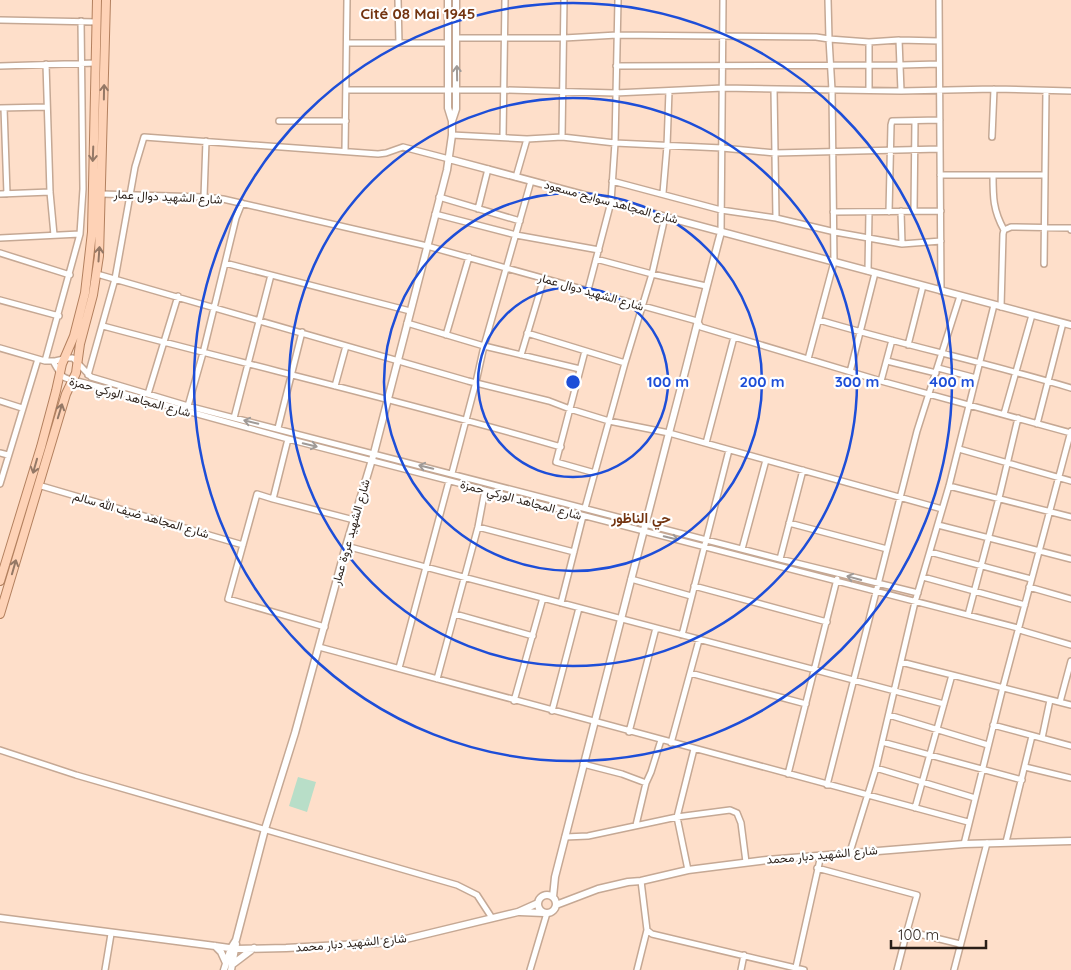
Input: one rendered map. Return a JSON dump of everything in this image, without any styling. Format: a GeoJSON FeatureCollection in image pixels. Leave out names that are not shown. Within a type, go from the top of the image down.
{"type":"FeatureCollection","features":[{"type":"Feature","properties":{"kind":"main road"},"geometry":{"type":"LineString","coordinates":[[0,581],[41,446],[63,359],[74,336],[89,272],[92,232],[97,0]]}},
{"type":"Feature","properties":{"kind":"main road"},"geometry":{"type":"LineString","coordinates":[[0,614],[66,394],[72,381],[97,274],[102,194],[106,0]]}},
{"type":"Feature","properties":{"kind":"street"},"geometry":{"type":"LineString","coordinates":[[345,151],[347,0]]}},
{"type":"Feature","properties":{"kind":"street"},"geometry":{"type":"LineString","coordinates":[[398,0],[399,44]]}},
{"type":"Feature","properties":{"kind":"street","name":"شارع الشهيد عروة عمار"},"geometry":{"type":"LineString","coordinates":[[224,970],[230,966],[266,829],[374,453],[449,159],[452,120],[448,108],[448,0]]}},
{"type":"Feature","properties":{"kind":"street","name":"شارع الشهيد عروة عمار"},"geometry":{"type":"LineString","coordinates":[[452,120],[456,109],[457,90],[456,0]]}},
{"type":"Feature","properties":{"kind":"street"},"geometry":{"type":"LineString","coordinates":[[504,137],[505,0]]}},
{"type":"Feature","properties":{"kind":"street"},"geometry":{"type":"LineString","coordinates":[[562,137],[564,0]]}},
{"type":"Feature","properties":{"kind":"street"},"geometry":{"type":"LineString","coordinates":[[588,290],[611,202],[615,143],[618,0]]}},
{"type":"Feature","properties":{"kind":"street"},"geometry":{"type":"LineString","coordinates":[[556,905],[551,896],[555,877],[620,618],[721,232],[724,88],[722,66],[723,0]]}},
{"type":"Feature","properties":{"kind":"street"},"geometry":{"type":"LineString","coordinates":[[808,359],[834,262],[832,90],[828,0]]}},
{"type":"Feature","properties":{"kind":"street"},"geometry":{"type":"LineString","coordinates":[[939,0],[941,291]]}},
{"type":"Feature","properties":{"kind":"street"},"geometry":{"type":"LineString","coordinates":[[0,20],[97,22]]}},
{"type":"Feature","properties":{"kind":"street"},"geometry":{"type":"LineString","coordinates":[[45,361],[80,234],[83,189],[81,21]]}},
{"type":"Feature","properties":{"kind":"street"},"geometry":{"type":"LineString","coordinates":[[456,38],[505,39],[617,35],[723,35],[816,36],[868,42],[899,40],[939,41]]}},
{"type":"Feature","properties":{"kind":"street"},"geometry":{"type":"LineString","coordinates":[[899,40],[901,91]]}},
{"type":"Feature","properties":{"kind":"street"},"geometry":{"type":"LineString","coordinates":[[868,42],[869,90]]}},
{"type":"Feature","properties":{"kind":"street"},"geometry":{"type":"LineString","coordinates":[[347,44],[448,44]]}},
{"type":"Feature","properties":{"kind":"street"},"geometry":{"type":"LineString","coordinates":[[0,66],[96,63]]}},
{"type":"Feature","properties":{"kind":"street"},"geometry":{"type":"LineString","coordinates":[[46,64],[50,192],[54,235]]}},
{"type":"Feature","properties":{"kind":"street"},"geometry":{"type":"LineString","coordinates":[[616,66],[940,64]]}},
{"type":"Feature","properties":{"kind":"street"},"geometry":{"type":"LineString","coordinates":[[347,90],[563,90],[615,93],[724,88],[1071,91]]}},
{"type":"Feature","properties":{"kind":"street"},"geometry":{"type":"LineString","coordinates":[[774,89],[776,218]]}},
{"type":"Feature","properties":{"kind":"street"},"geometry":{"type":"LineString","coordinates":[[992,137],[994,90]]}},
{"type":"Feature","properties":{"kind":"street"},"geometry":{"type":"LineString","coordinates":[[663,193],[669,91]]}},
{"type":"Feature","properties":{"kind":"street"},"geometry":{"type":"LineString","coordinates":[[1044,264],[1046,91]]}},
{"type":"Feature","properties":{"kind":"street"},"geometry":{"type":"LineString","coordinates":[[7,194],[2,108],[47,106]]}},
{"type":"Feature","properties":{"kind":"street"},"geometry":{"type":"LineString","coordinates":[[914,120],[914,211]]}},
{"type":"Feature","properties":{"kind":"street"},"geometry":{"type":"LineString","coordinates":[[889,212],[892,122],[940,120]]}},
{"type":"Feature","properties":{"kind":"street"},"geometry":{"type":"LineString","coordinates":[[279,122],[346,121]]}},
{"type":"Feature","properties":{"kind":"street"},"geometry":{"type":"LineString","coordinates":[[452,135],[527,139],[562,137],[615,143],[722,148],[775,153],[940,150]]}},
{"type":"Feature","properties":{"kind":"street","name":"شارع المجاهد سوايح مسعود"},"geometry":{"type":"LineString","coordinates":[[131,194],[144,137],[378,154],[386,154],[403,147],[1071,325]]}},
{"type":"Feature","properties":{"kind":"street"},"geometry":{"type":"LineString","coordinates":[[516,177],[527,139]]}},
{"type":"Feature","properties":{"kind":"street"},"geometry":{"type":"LineString","coordinates":[[204,197],[206,141]]}},
{"type":"Feature","properties":{"kind":"street"},"geometry":{"type":"LineString","coordinates":[[478,209],[488,169]]}},
{"type":"Feature","properties":{"kind":"street"},"geometry":{"type":"LineString","coordinates":[[940,175],[1045,175]]}},
{"type":"Feature","properties":{"kind":"street"},"geometry":{"type":"LineString","coordinates":[[850,852],[876,768],[915,602],[949,486],[980,362],[997,306],[1004,230],[993,204],[993,175]]}},
{"type":"Feature","properties":{"kind":"street"},"geometry":{"type":"LineString","coordinates":[[452,473],[484,346],[531,181]]}},
{"type":"Feature","properties":{"kind":"street"},"geometry":{"type":"LineString","coordinates":[[612,181],[722,210],[776,218],[835,232],[902,244],[941,241]]}},
{"type":"Feature","properties":{"kind":"street"},"geometry":{"type":"LineString","coordinates":[[0,194],[50,192]]}},
{"type":"Feature","properties":{"kind":"street","name":"شارع الشهيد دوال عمار"},"geometry":{"type":"LineString","coordinates":[[102,194],[204,197],[242,203],[427,246],[697,321],[701,327],[881,381],[1071,432]]}},
{"type":"Feature","properties":{"kind":"street"},"geometry":{"type":"LineString","coordinates":[[88,375],[115,279],[131,194]]}},
{"type":"Feature","properties":{"kind":"street"},"geometry":{"type":"LineString","coordinates":[[439,197],[520,221]]}},
{"type":"Feature","properties":{"kind":"street"},"geometry":{"type":"LineString","coordinates":[[188,406],[215,307],[236,218],[242,203]]}},
{"type":"Feature","properties":{"kind":"street"},"geometry":{"type":"LineString","coordinates":[[901,211],[902,244]]}},
{"type":"Feature","properties":{"kind":"street"},"geometry":{"type":"LineString","coordinates":[[834,212],[941,211]]}},
{"type":"Feature","properties":{"kind":"street"},"geometry":{"type":"LineString","coordinates":[[850,372],[872,272],[869,212]]}},
{"type":"Feature","properties":{"kind":"street"},"geometry":{"type":"LineString","coordinates":[[435,214],[516,235],[599,250]]}},
{"type":"Feature","properties":{"kind":"street"},"geometry":{"type":"LineString","coordinates":[[585,508],[652,274],[665,217]]}},
{"type":"Feature","properties":{"kind":"street"},"geometry":{"type":"LineString","coordinates":[[1004,230],[1011,227],[1071,228],[1071,230]]}},
{"type":"Feature","properties":{"kind":"street"},"geometry":{"type":"LineString","coordinates":[[0,238],[80,234]]}},
{"type":"Feature","properties":{"kind":"street"},"geometry":{"type":"LineString","coordinates":[[0,253],[70,275]]}},
{"type":"Feature","properties":{"kind":"street"},"geometry":{"type":"LineString","coordinates":[[446,335],[469,257]]}},
{"type":"Feature","properties":{"kind":"street"},"geometry":{"type":"LineString","coordinates":[[596,259],[706,286]]}},
{"type":"Feature","properties":{"kind":"street"},"geometry":{"type":"LineString","coordinates":[[225,263],[410,311]]}},
{"type":"Feature","properties":{"kind":"street"},"geometry":{"type":"LineString","coordinates":[[97,274],[468,381],[549,401],[609,421],[669,433],[942,509]]}},
{"type":"Feature","properties":{"kind":"street"},"geometry":{"type":"LineString","coordinates":[[234,418],[271,275]]}},
{"type":"Feature","properties":{"kind":"street"},"geometry":{"type":"LineString","coordinates":[[521,355],[544,278]]}},
{"type":"Feature","properties":{"kind":"street"},"geometry":{"type":"LineString","coordinates":[[908,345],[923,286]]}},
{"type":"Feature","properties":{"kind":"street"},"geometry":{"type":"LineString","coordinates":[[148,394],[178,296]]}},
{"type":"Feature","properties":{"kind":"street"},"geometry":{"type":"LineString","coordinates":[[827,785],[917,431],[960,296]]}},
{"type":"Feature","properties":{"kind":"street"},"geometry":{"type":"LineString","coordinates":[[0,300],[58,316]]}},
{"type":"Feature","properties":{"kind":"street"},"geometry":{"type":"LineString","coordinates":[[1004,414],[1032,315]]}},
{"type":"Feature","properties":{"kind":"street"},"geometry":{"type":"LineString","coordinates":[[819,320],[1071,388]]}},
{"type":"Feature","properties":{"kind":"street"},"geometry":{"type":"LineString","coordinates":[[407,323],[484,346],[580,369]]}},
{"type":"Feature","properties":{"kind":"street"},"geometry":{"type":"LineString","coordinates":[[1037,424],[1063,323]]}},
{"type":"Feature","properties":{"kind":"street"},"geometry":{"type":"LineString","coordinates":[[103,326],[466,419],[561,447]]}},
{"type":"Feature","properties":{"kind":"street"},"geometry":{"type":"LineString","coordinates":[[278,428],[302,332]]}},
{"type":"Feature","properties":{"kind":"street"},"geometry":{"type":"LineString","coordinates":[[527,333],[625,363]]}},
{"type":"Feature","properties":{"kind":"street"},"geometry":{"type":"LineString","coordinates":[[706,443],[734,337]]}},
{"type":"Feature","properties":{"kind":"street"},"geometry":{"type":"LineString","coordinates":[[881,381],[892,340]]}},
{"type":"Feature","properties":{"kind":"street"},"geometry":{"type":"LineString","coordinates":[[335,386],[346,346]]}},
{"type":"Feature","properties":{"kind":"street"},"geometry":{"type":"LineString","coordinates":[[0,348],[53,362]]}},
{"type":"Feature","properties":{"kind":"street"},"geometry":{"type":"LineString","coordinates":[[585,351],[556,462],[595,473]]}},
{"type":"Feature","properties":{"kind":"street","name":"شارع المجاهد الوركي حمزة"},"geometry":{"type":"LineString","coordinates":[[918,593],[188,406],[88,375],[77,361],[70,358],[53,362],[65,380],[288,440],[372,460],[1018,628],[1071,645]]}},
{"type":"Feature","properties":{"kind":"street"},"geometry":{"type":"LineString","coordinates":[[0,484],[38,359]]}},
{"type":"Feature","properties":{"kind":"street"},"geometry":{"type":"LineString","coordinates":[[887,360],[976,378]]}},
{"type":"Feature","properties":{"kind":"street"},"geometry":{"type":"LineString","coordinates":[[0,401],[22,408]]}},
{"type":"Feature","properties":{"kind":"street"},"geometry":{"type":"LineString","coordinates":[[968,615],[1018,418]]}},
{"type":"Feature","properties":{"kind":"street"},"geometry":{"type":"LineString","coordinates":[[964,844],[1018,628],[1071,432]]}},
{"type":"Feature","properties":{"kind":"street"},"geometry":{"type":"LineString","coordinates":[[273,499],[288,440]]}},
{"type":"Feature","properties":{"kind":"street"},"geometry":{"type":"LineString","coordinates":[[959,449],[1071,482]]}},
{"type":"Feature","properties":{"kind":"street"},"geometry":{"type":"LineString","coordinates":[[682,636],[729,450]]}},
{"type":"Feature","properties":{"kind":"street"},"geometry":{"type":"LineString","coordinates":[[0,453],[8,455]]}},
{"type":"Feature","properties":{"kind":"street"},"geometry":{"type":"LineString","coordinates":[[742,549],[766,460]]}},
{"type":"Feature","properties":{"kind":"street"},"geometry":{"type":"LineString","coordinates":[[780,559],[803,470]]}},
{"type":"Feature","properties":{"kind":"street"},"geometry":{"type":"LineString","coordinates":[[399,668],[448,480]]}},
{"type":"Feature","properties":{"kind":"street","name":"شارع المجاهد ضيف الله سالم"},"geometry":{"type":"LineString","coordinates":[[38,485],[243,545]]}},
{"type":"Feature","properties":{"kind":"street"},"geometry":{"type":"LineString","coordinates":[[949,486],[1071,517]]}},
{"type":"Feature","properties":{"kind":"street"},"geometry":{"type":"LineString","coordinates":[[437,679],[478,527],[485,490]]}},
{"type":"Feature","properties":{"kind":"street"},"geometry":{"type":"LineString","coordinates":[[325,627],[228,599],[257,494],[354,520]]}},
{"type":"Feature","properties":{"kind":"street"},"geometry":{"type":"LineString","coordinates":[[561,603],[583,516]]}},
{"type":"Feature","properties":{"kind":"street"},"geometry":{"type":"LineString","coordinates":[[789,522],[887,549]]}},
{"type":"Feature","properties":{"kind":"street"},"geometry":{"type":"LineString","coordinates":[[938,525],[1071,559]]}},
{"type":"Feature","properties":{"kind":"street"},"geometry":{"type":"LineString","coordinates":[[478,527],[574,552]]}},
{"type":"Feature","properties":{"kind":"street"},"geometry":{"type":"LineString","coordinates":[[346,546],[944,704]]}},
{"type":"Feature","properties":{"kind":"street"},"geometry":{"type":"LineString","coordinates":[[930,552],[1032,579]]}},
{"type":"Feature","properties":{"kind":"street"},"geometry":{"type":"LineString","coordinates":[[788,774],[839,574]]}},
{"type":"Feature","properties":{"kind":"street"},"geometry":{"type":"LineString","coordinates":[[923,577],[1025,604]]}},
{"type":"Feature","properties":{"kind":"street"},"geometry":{"type":"LineString","coordinates":[[631,579],[691,596]]}},
{"type":"Feature","properties":{"kind":"street"},"geometry":{"type":"LineString","coordinates":[[694,586],[827,622]]}},
{"type":"Feature","properties":{"kind":"street"},"geometry":{"type":"LineString","coordinates":[[1029,587],[1071,599]]}},
{"type":"Feature","properties":{"kind":"street"},"geometry":{"type":"LineString","coordinates":[[514,701],[544,598]]}},
{"type":"Feature","properties":{"kind":"street"},"geometry":{"type":"LineString","coordinates":[[552,711],[579,608]]}},
{"type":"Feature","properties":{"kind":"street"},"geometry":{"type":"LineString","coordinates":[[454,614],[533,636]]}},
{"type":"Feature","properties":{"kind":"street"},"geometry":{"type":"LineString","coordinates":[[629,732],[656,628]]}},
{"type":"Feature","properties":{"kind":"street"},"geometry":{"type":"LineString","coordinates":[[671,743],[699,640]]}},
{"type":"Feature","properties":{"kind":"street"},"geometry":{"type":"LineString","coordinates":[[319,647],[968,822]]}},
{"type":"Feature","properties":{"kind":"street"},"geometry":{"type":"LineString","coordinates":[[1060,702],[1071,661]]}},
{"type":"Feature","properties":{"kind":"street"},"geometry":{"type":"LineString","coordinates":[[901,662],[1071,705]]}},
{"type":"Feature","properties":{"kind":"street"},"geometry":{"type":"LineString","coordinates":[[690,673],[806,704]]}},
{"type":"Feature","properties":{"kind":"street"},"geometry":{"type":"LineString","coordinates":[[916,808],[952,675]]}},
{"type":"Feature","properties":{"kind":"street"},"geometry":{"type":"LineString","coordinates":[[1042,738],[1050,700]]}},
{"type":"Feature","properties":{"kind":"street"},"geometry":{"type":"LineString","coordinates":[[889,716],[988,745]]}},
{"type":"Feature","properties":{"kind":"street"},"geometry":{"type":"LineString","coordinates":[[993,725],[1071,746]]}},
{"type":"Feature","properties":{"kind":"street"},"geometry":{"type":"LineString","coordinates":[[1006,842],[1032,736]]}},
{"type":"Feature","properties":{"kind":"street"},"geometry":{"type":"LineString","coordinates":[[636,825],[646,783],[661,740]]}},
{"type":"Feature","properties":{"kind":"street"},"geometry":{"type":"LineString","coordinates":[[882,742],[1022,780]]}},
{"type":"Feature","properties":{"kind":"street"},"geometry":{"type":"LineString","coordinates":[[688,870],[677,817],[694,749]]}},
{"type":"Feature","properties":{"kind":"street"},"geometry":{"type":"LineString","coordinates":[[0,750],[457,885],[476,895],[492,918]]}},
{"type":"Feature","properties":{"kind":"street"},"geometry":{"type":"LineString","coordinates":[[583,764],[622,774],[646,783]]}},
{"type":"Feature","properties":{"kind":"street"},"geometry":{"type":"LineString","coordinates":[[1024,767],[1071,778]]}},
{"type":"Feature","properties":{"kind":"street"},"geometry":{"type":"LineString","coordinates":[[876,768],[975,798]]}},
{"type":"Feature","properties":{"kind":"street"},"geometry":{"type":"LineString","coordinates":[[565,837],[588,836],[677,817],[730,810],[737,813],[741,823],[746,862]]}},
{"type":"Feature","properties":{"kind":"street","name":"شارع الشهيد دبار محمد"},"geometry":{"type":"LineString","coordinates":[[577,896],[608,886],[641,881],[688,870],[746,862],[964,844],[1071,841]]}},
{"type":"Feature","properties":{"kind":"street"},"geometry":{"type":"LineString","coordinates":[[954,970],[987,843]]}},
{"type":"Feature","properties":{"kind":"street"},"geometry":{"type":"LineString","coordinates":[[796,967],[821,855]]}},
{"type":"Feature","properties":{"kind":"street"},"geometry":{"type":"LineString","coordinates":[[817,868],[917,895],[897,970]]}},
{"type":"Feature","properties":{"kind":"street"},"geometry":{"type":"LineString","coordinates":[[637,970],[647,930],[641,881]]}},
{"type":"Feature","properties":{"kind":"street"},"geometry":{"type":"LineString","coordinates":[[546,913],[539,909],[538,903],[540,898],[577,896]]}},
{"type":"Feature","properties":{"kind":"street"},"geometry":{"type":"LineString","coordinates":[[518,912],[552,912],[556,905],[577,896]]}},
{"type":"Feature","properties":{"kind":"street"},"geometry":{"type":"LineString","coordinates":[[518,912],[538,903]]}},
{"type":"Feature","properties":{"kind":"street","name":"شارع الشهيد دبار محمد"},"geometry":{"type":"LineString","coordinates":[[0,914],[235,946],[305,948],[406,939],[518,912]]}},
{"type":"Feature","properties":{"kind":"street"},"geometry":{"type":"LineString","coordinates":[[530,970],[546,913]]}},
{"type":"Feature","properties":{"kind":"street","name":"شارع الشهيد دبار محمد"},"geometry":{"type":"LineString","coordinates":[[0,918],[111,934],[215,946],[235,946]]}},
{"type":"Feature","properties":{"kind":"street"},"geometry":{"type":"LineString","coordinates":[[647,930],[652,934],[804,970]]}},
{"type":"Feature","properties":{"kind":"street"},"geometry":{"type":"LineString","coordinates":[[907,930],[960,944]]}},
{"type":"Feature","properties":{"kind":"street"},"geometry":{"type":"LineString","coordinates":[[105,970],[111,934]]}},
{"type":"Feature","properties":{"kind":"street"},"geometry":{"type":"LineString","coordinates":[[215,946],[230,966],[254,948]]}},
{"type":"Feature","properties":{"kind":"street"},"geometry":{"type":"LineString","coordinates":[[741,970],[744,955]]}},
{"type":"Feature","properties":{"kind":"green space"},"geometry":{"type":"Polygon","coordinates":[[[298,777],[316,782],[307,812],[289,806],[298,777]]]}},
{"type":"Feature","properties":{"kind":"district","name":"Cité 08 Mai 1945"},"geometry":{"type":"Point","coordinates":[418,14]}},
{"type":"Feature","properties":{"kind":"district","name":"حي الناظور"},"geometry":{"type":"Point","coordinates":[641,518]}}]}
